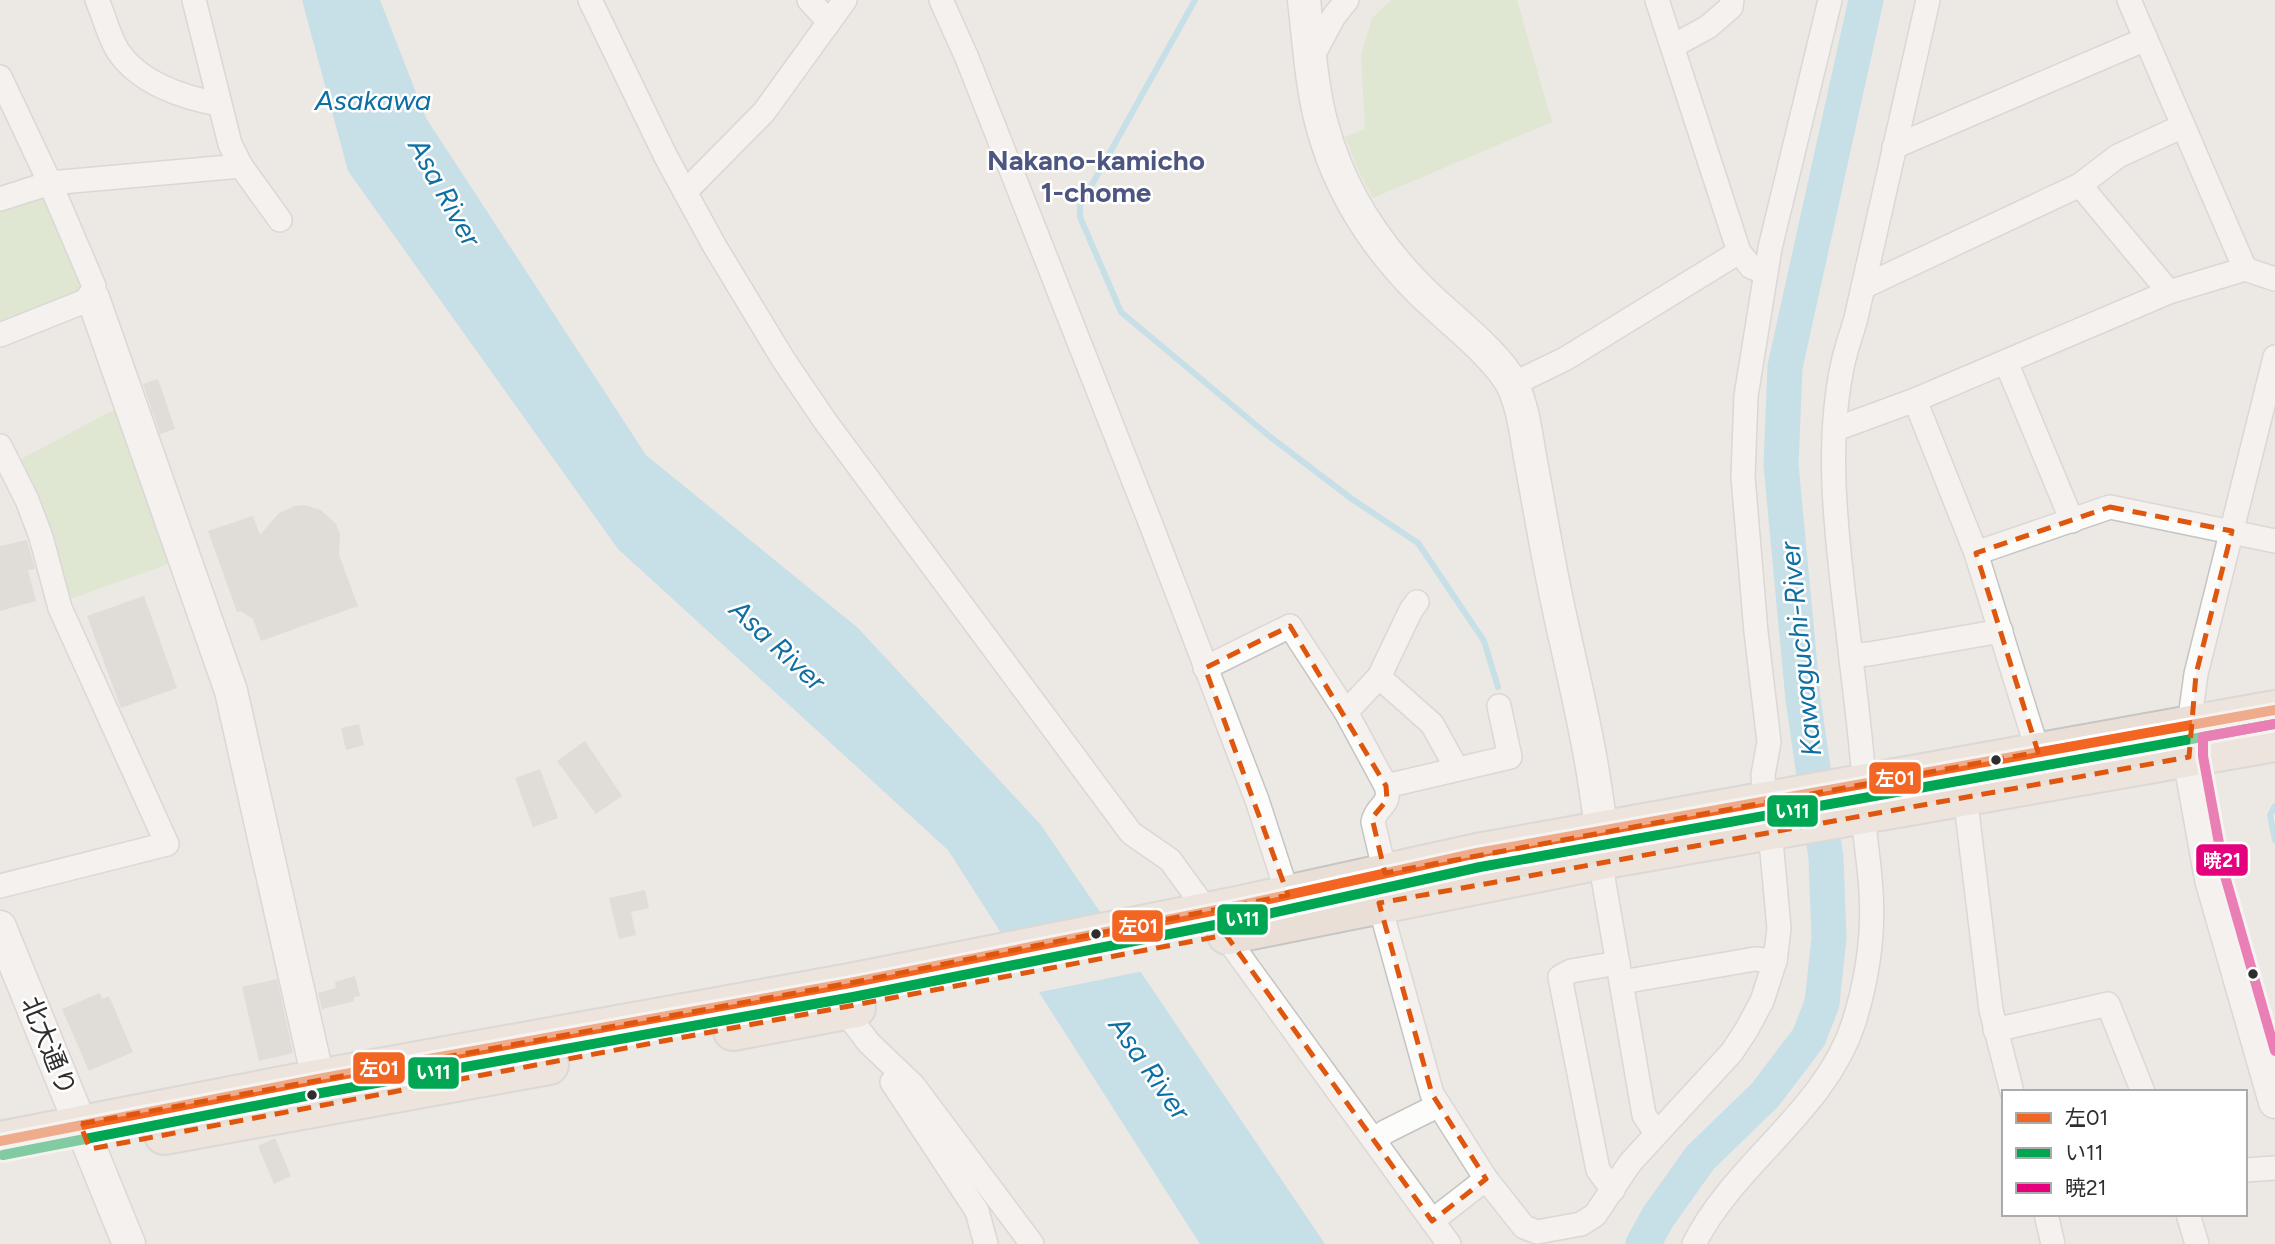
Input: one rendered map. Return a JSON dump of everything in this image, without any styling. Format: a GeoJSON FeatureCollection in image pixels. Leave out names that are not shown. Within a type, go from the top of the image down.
{"type":"FeatureCollection","features":[{"type":"Feature","properties":{"kind":"highway"},"geometry":{"type":"LineString","coordinates":[[1860,799],[1965,795],[2189,741],[2275,710]]}},
{"type":"Feature","properties":{"kind":"highway"},"geometry":{"type":"LineString","coordinates":[[0,1141],[85,1136],[847,996],[1206,926],[1382,888],[1477,853],[1601,845],[1777,814],[1860,799],[2038,752],[2189,741],[2275,742]]}},
{"type":"Feature","properties":{"kind":"highway"},"geometry":{"type":"LineString","coordinates":[[1206,926],[1288,895],[1382,888]]}},
{"type":"Feature","properties":{"kind":"highway"},"geometry":{"type":"LineString","coordinates":[[0,1168],[85,1136]]}},
{"type":"Feature","properties":{"kind":"street"},"geometry":{"type":"LineString","coordinates":[[97,0],[117,50],[132,67],[149,80],[175,92],[202,102],[219,104]]}},
{"type":"Feature","properties":{"kind":"street"},"geometry":{"type":"LineString","coordinates":[[194,0],[230,144],[241,166],[280,220]]}},
{"type":"Feature","properties":{"kind":"street"},"geometry":{"type":"LineString","coordinates":[[590,0],[685,192],[742,293],[825,421],[1131,833],[1170,860],[1206,926],[1374,1141],[1450,1244]]}},
{"type":"Feature","properties":{"kind":"street"},"geometry":{"type":"LineString","coordinates":[[810,0],[829,22]]}},
{"type":"Feature","properties":{"kind":"street"},"geometry":{"type":"LineString","coordinates":[[685,192],[764,112],[845,0]]}},
{"type":"Feature","properties":{"kind":"street"},"geometry":{"type":"LineString","coordinates":[[941,0],[967,58],[1150,522],[1257,800],[1288,895]]}},
{"type":"Feature","properties":{"kind":"street"},"geometry":{"type":"LineString","coordinates":[[1304,0],[1319,111],[1331,156],[1347,190],[1397,267],[1490,356],[1513,384],[1526,428],[1551,570],[1588,740],[1601,845],[1644,1115],[1657,1133]]}},
{"type":"Feature","properties":{"kind":"street"},"geometry":{"type":"LineString","coordinates":[[1311,59],[1334,16],[1347,0]]}},
{"type":"Feature","properties":{"kind":"street"},"geometry":{"type":"LineString","coordinates":[[1657,0],[1739,252],[1751,267],[1765,272]]}},
{"type":"Feature","properties":{"kind":"street"},"geometry":{"type":"LineString","coordinates":[[1673,46],[1708,27],[1731,6],[1732,0]]}},
{"type":"Feature","properties":{"kind":"street"},"geometry":{"type":"LineString","coordinates":[[1205,668],[1290,626],[1346,712],[1389,795],[1374,816],[1373,822],[1382,888],[1432,1094],[1486,1179],[1524,1227],[1537,1232],[1589,1221],[1630,1163],[1739,1042],[1762,1001],[1775,961],[1779,915],[1777,814],[1763,775],[1769,741],[1756,632],[1743,452],[1749,367],[1765,272],[1830,0]]}},
{"type":"Feature","properties":{"kind":"street"},"geometry":{"type":"LineString","coordinates":[[2129,0],[2245,269]]}},
{"type":"Feature","properties":{"kind":"street"},"geometry":{"type":"LineString","coordinates":[[1694,1244],[1704,1224],[1725,1196],[1811,1099],[1831,1070],[1853,1025],[1865,977],[1872,931],[1871,890],[1860,799],[1851,655],[1834,483],[1836,429],[1843,364],[1931,2]]}},
{"type":"Feature","properties":{"kind":"street"},"geometry":{"type":"LineString","coordinates":[[1895,147],[2146,39]]}},
{"type":"Feature","properties":{"kind":"street"},"geometry":{"type":"LineString","coordinates":[[0,77],[50,183],[94,286],[93,298],[231,691],[321,1092]]}},
{"type":"Feature","properties":{"kind":"street"},"geometry":{"type":"LineString","coordinates":[[1863,287],[2080,185],[2119,156],[2183,126]]}},
{"type":"Feature","properties":{"kind":"street"},"geometry":{"type":"LineString","coordinates":[[0,200],[50,183],[241,166]]}},
{"type":"Feature","properties":{"kind":"street"},"geometry":{"type":"LineString","coordinates":[[2080,185],[2169,292]]}},
{"type":"Feature","properties":{"kind":"street"},"geometry":{"type":"LineString","coordinates":[[1513,384],[1566,359],[1739,252]]}},
{"type":"Feature","properties":{"kind":"street"},"geometry":{"type":"LineString","coordinates":[[1836,429],[1914,400],[2169,292],[2245,269],[2275,279]]}},
{"type":"Feature","properties":{"kind":"street"},"geometry":{"type":"LineString","coordinates":[[0,335],[93,298]]}},
{"type":"Feature","properties":{"kind":"street"},"geometry":{"type":"LineString","coordinates":[[2275,357],[2196,674],[2189,741],[2211,879],[2275,1102]]}},
{"type":"Feature","properties":{"kind":"street"},"geometry":{"type":"LineString","coordinates":[[2006,362],[2072,521]]}},
{"type":"Feature","properties":{"kind":"street"},"geometry":{"type":"LineString","coordinates":[[1914,400],[1976,553],[2038,752]]}},
{"type":"Feature","properties":{"kind":"street"},"geometry":{"type":"LineString","coordinates":[[0,446],[37,524],[60,608],[167,844],[0,886]]}},
{"type":"Feature","properties":{"kind":"street"},"geometry":{"type":"LineString","coordinates":[[1976,553],[2110,507],[2275,541]]}},
{"type":"Feature","properties":{"kind":"street"},"geometry":{"type":"LineString","coordinates":[[1346,712],[1379,677],[1411,610],[1417,603]]}},
{"type":"Feature","properties":{"kind":"street"},"geometry":{"type":"LineString","coordinates":[[1851,655],[2001,631]]}},
{"type":"Feature","properties":{"kind":"street"},"geometry":{"type":"LineString","coordinates":[[1379,677],[1432,724],[1457,769]]}},
{"type":"Feature","properties":{"kind":"street"},"geometry":{"type":"LineString","coordinates":[[1386,786],[1510,757],[1499,706]]}},
{"type":"Feature","properties":{"kind":"street"},"geometry":{"type":"LineString","coordinates":[[1965,795],[1995,1030],[2011,1090]]}},
{"type":"Feature","properties":{"kind":"street","name":"北大通り"},"geometry":{"type":"LineString","coordinates":[[0,927],[129,1244]]}},
{"type":"Feature","properties":{"kind":"street"},"geometry":{"type":"LineString","coordinates":[[1612,1190],[1598,1170],[1560,977],[1572,971],[1620,972],[1755,959],[1775,961]]}},
{"type":"Feature","properties":{"kind":"street"},"geometry":{"type":"LineString","coordinates":[[847,996],[869,1043],[913,1085],[1032,1244]]}},
{"type":"Feature","properties":{"kind":"street"},"geometry":{"type":"LineString","coordinates":[[1995,1030],[2108,1004],[2142,1090]]}},
{"type":"Feature","properties":{"kind":"street"},"geometry":{"type":"LineString","coordinates":[[892,1082],[978,1211],[986,1244]]}},
{"type":"Feature","properties":{"kind":"street"},"geometry":{"type":"LineString","coordinates":[[1374,1141],[1385,1132],[1439,1105]]}},
{"type":"Feature","properties":{"kind":"street"},"geometry":{"type":"LineString","coordinates":[[2247,1170],[2275,1168]]}},
{"type":"Feature","properties":{"kind":"street"},"geometry":{"type":"LineString","coordinates":[[1432,1220],[1486,1179]]}},
{"type":"Feature","properties":{"kind":"street"},"geometry":{"type":"LineString","coordinates":[[2046,1216],[2053,1244]]}},
{"type":"Feature","properties":{"kind":"street"},"geometry":{"type":"LineString","coordinates":[[2190,1216],[2197,1244]]}},
{"type":"Feature","properties":{"kind":"highlighted area"},"geometry":{"type":"Polygon","coordinates":[[[2110,507],[2232,531],[2196,674],[2189,757],[1379,903],[1432,1094],[1486,1179],[1432,1221],[1226,935],[90,1149],[80,1124],[850,983],[1288,895],[1205,668],[1290,626],[1386,786],[1387,800],[1372,818],[1385,873],[2038,752],[1976,553],[2110,507]]]}},
{"type":"Feature","properties":{"kind":"green space"},"geometry":{"type":"Polygon","coordinates":[[[1391,0],[1517,0],[1552,122],[1373,198],[1345,137],[1365,129],[1361,55],[1372,18],[1391,0]]]}},
{"type":"Feature","properties":{"kind":"green space"},"geometry":{"type":"Polygon","coordinates":[[[50,183],[94,286],[0,335],[0,199],[50,183]]]}},
{"type":"Feature","properties":{"kind":"green space"},"geometry":{"type":"Polygon","coordinates":[[[119,407],[174,562],[59,603],[10,465],[119,407]]]}},
{"type":"Feature","properties":{"kind":"water"},"geometry":{"type":"Polygon","coordinates":[[[302,0],[380,0],[426,118],[646,455],[858,628],[1041,825],[1325,1244],[1200,1244],[948,850],[618,549],[348,171],[302,0]]]}},
{"type":"Feature","properties":{"kind":"pier"},"geometry":{"type":"Polygon","coordinates":[[[1106,914],[1144,971],[1035,993],[998,936],[1106,914]]]}},
{"type":"Feature","properties":{"kind":"building"},"geometry":{"type":"Polygon","coordinates":[[[158,379],[175,429],[160,434],[143,384],[158,379]]]}},
{"type":"Feature","properties":{"kind":"building"},"geometry":{"type":"Polygon","coordinates":[[[304,505],[321,510],[336,524],[340,534],[339,555],[358,606],[261,641],[253,619],[241,611],[237,612],[208,531],[253,516],[260,535],[278,514],[294,506],[304,505]]]}},
{"type":"Feature","properties":{"kind":"building"},"geometry":{"type":"Polygon","coordinates":[[[27,540],[35,569],[28,570],[36,601],[0,611],[0,546],[27,540]]]}},
{"type":"Feature","properties":{"kind":"building"},"geometry":{"type":"Polygon","coordinates":[[[144,596],[177,688],[121,708],[87,616],[144,596]]]}},
{"type":"Feature","properties":{"kind":"building"},"geometry":{"type":"Polygon","coordinates":[[[359,724],[364,745],[346,750],[341,728],[359,724]]]}},
{"type":"Feature","properties":{"kind":"building"},"geometry":{"type":"Polygon","coordinates":[[[585,741],[622,796],[596,814],[557,761],[585,741]]]}},
{"type":"Feature","properties":{"kind":"building"},"geometry":{"type":"Polygon","coordinates":[[[540,769],[558,818],[533,827],[515,778],[540,769]]]}},
{"type":"Feature","properties":{"kind":"building"},"geometry":{"type":"Polygon","coordinates":[[[645,890],[649,908],[631,912],[636,935],[619,939],[609,898],[645,890]]]}},
{"type":"Feature","properties":{"kind":"building"},"geometry":{"type":"Polygon","coordinates":[[[355,976],[360,996],[354,997],[354,1001],[322,1009],[318,993],[336,988],[335,982],[355,976]]]}},
{"type":"Feature","properties":{"kind":"building"},"geometry":{"type":"Polygon","coordinates":[[[277,979],[293,1053],[259,1061],[242,987],[277,979]]]}},
{"type":"Feature","properties":{"kind":"building"},"geometry":{"type":"Polygon","coordinates":[[[100,993],[102,999],[109,996],[133,1052],[89,1071],[62,1009],[100,993]]]}},
{"type":"Feature","properties":{"kind":"building"},"geometry":{"type":"Polygon","coordinates":[[[275,1138],[291,1176],[274,1184],[258,1146],[275,1138]]]}},
{"type":"Feature","properties":{"kind":"waterway"},"geometry":{"type":"LineString","coordinates":[[1195,0],[1080,206],[1080,217],[1121,312],[1269,436],[1352,499],[1418,543],[1484,641],[1498,687]]}},
{"type":"Feature","properties":{"kind":"waterway","name":"Kawaguchi-River"},"geometry":{"type":"LineString","coordinates":[[1643,1244],[1658,1217],[1700,1158],[1765,1095],[1809,1037],[1822,1003],[1829,938],[1826,858],[1803,699],[1781,465],[1785,367],[1866,0]]}},
{"type":"Feature","properties":{"kind":"waterway"},"geometry":{"type":"LineString","coordinates":[[2275,806],[2270,815],[2275,840]]}},
{"type":"Feature","properties":{"kind":"transit line","name":"左01"},"geometry":{"type":"LineString","coordinates":[[0,1141],[318,1079],[850,983],[1242,905],[1477,853],[2275,710]]}},
{"type":"Feature","properties":{"kind":"transit line","name":"い11"},"geometry":{"type":"LineString","coordinates":[[3,1155],[321,1093],[853,997],[1245,919],[1480,867],[2275,724]]}},
{"type":"Feature","properties":{"kind":"transit line","name":"暁21"},"geometry":{"type":"LineString","coordinates":[[2275,724],[2203,737],[2203,756],[2225,876],[2275,1051]]}},
{"type":"Feature","properties":{"kind":"district","name":"Nakano-kamicho 1-chome"},"geometry":{"type":"Point","coordinates":[1096,176]}},
{"type":"Feature","properties":{"kind":"water label","name":"Asakawa"},"geometry":{"type":"Point","coordinates":[373,100]}},
{"type":"Feature","properties":{"kind":"water label","name":"Asa River"},"geometry":{"type":"Point","coordinates":[445,192]}},
{"type":"Feature","properties":{"kind":"water label","name":"Asa River"},"geometry":{"type":"Point","coordinates":[778,645]}},
{"type":"Feature","properties":{"kind":"water label","name":"Asa River"},"geometry":{"type":"Point","coordinates":[1150,1068]}}]}
